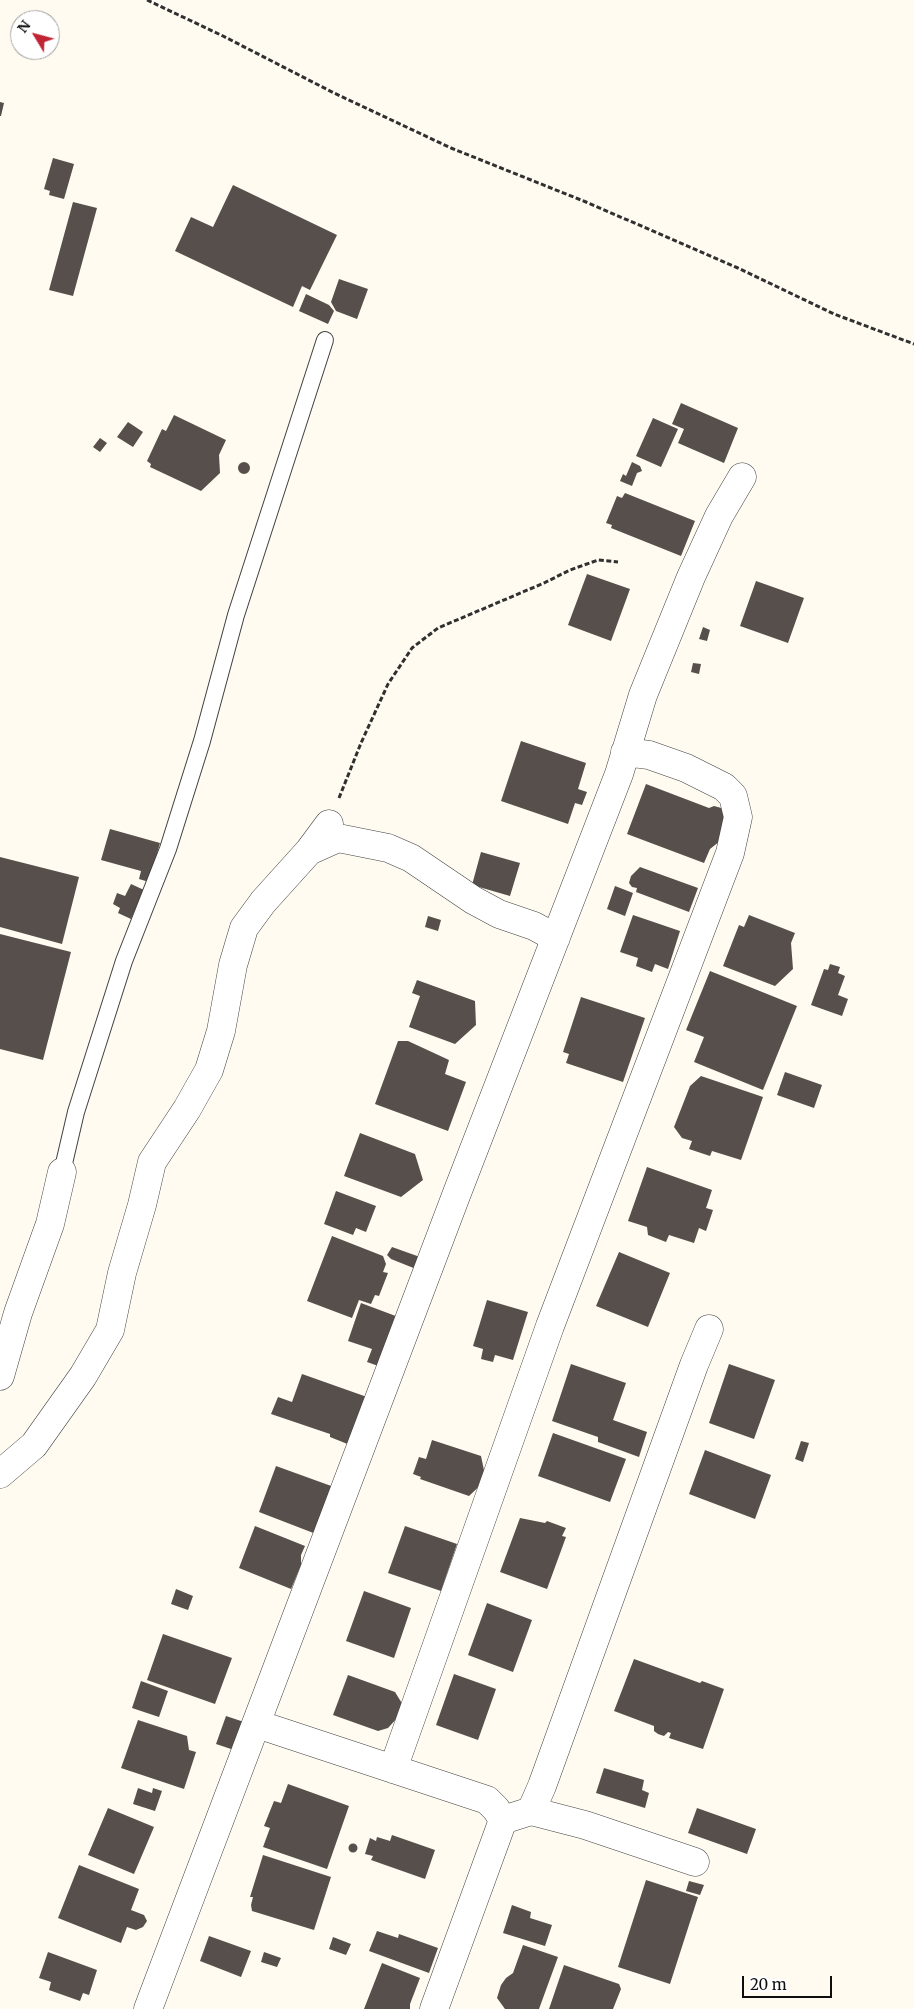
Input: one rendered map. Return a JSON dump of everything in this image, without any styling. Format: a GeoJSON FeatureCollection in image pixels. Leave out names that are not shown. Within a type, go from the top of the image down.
{"type":"FeatureCollection","features":[{"type":"Feature","properties":{"kind":"street"},"geometry":{"type":"LineString","coordinates":[[148,2009],[619,774],[643,695],[691,577],[719,516],[742,477]]}},
{"type":"Feature","properties":{"kind":"street"},"geometry":{"type":"LineString","coordinates":[[393,1769],[550,1326],[730,853],[738,817],[733,796],[724,787],[686,768],[649,755],[625,752]]}},
{"type":"Feature","properties":{"kind":"street"},"geometry":{"type":"LineString","coordinates":[[0,1474],[34,1445],[83,1376],[110,1330],[122,1273],[142,1205],[152,1162],[187,1109],[209,1070],[221,1031],[233,965],[244,928],[263,902],[309,851],[329,824]]}},
{"type":"Feature","properties":{"kind":"street"},"geometry":{"type":"LineString","coordinates":[[309,851],[338,838],[388,848],[411,858],[472,900],[499,914],[534,926],[556,938]]}},
{"type":"Feature","properties":{"kind":"street"},"geometry":{"type":"LineString","coordinates":[[0,1376],[18,1313],[50,1224],[62,1172]]}},
{"type":"Feature","properties":{"kind":"street"},"geometry":{"type":"LineString","coordinates":[[531,1811],[546,1777],[694,1365],[709,1329]]}},
{"type":"Feature","properties":{"kind":"street"},"geometry":{"type":"LineString","coordinates":[[258,1724],[487,1800],[503,1820]]}},
{"type":"Feature","properties":{"kind":"street"},"geometry":{"type":"LineString","coordinates":[[503,1820],[531,1811],[585,1825],[696,1862]]}},
{"type":"Feature","properties":{"kind":"street"},"geometry":{"type":"LineString","coordinates":[[434,2009],[503,1820]]}},
{"type":"Feature","properties":{"kind":"lane"},"geometry":{"type":"LineString","coordinates":[[62,1172],[76,1112],[124,961],[168,849],[202,741],[236,615],[325,340]]}},
{"type":"Feature","properties":{"kind":"path"},"geometry":{"type":"LineString","coordinates":[[147,0],[223,36],[334,93],[451,148],[586,202],[720,260],[834,314],[914,344]]}},
{"type":"Feature","properties":{"kind":"path"},"geometry":{"type":"LineString","coordinates":[[329,824],[380,700],[388,684],[412,648],[438,628],[570,570],[598,560],[618,562]]}},
{"type":"Feature","properties":{"kind":"building"},"geometry":{"type":"Polygon","coordinates":[[[0,102],[4,103],[1,116],[0,116],[0,102]]]}},
{"type":"Feature","properties":{"kind":"building"},"geometry":{"type":"Polygon","coordinates":[[[53,158],[74,164],[64,199],[49,195],[50,191],[44,189],[53,158]]]}},
{"type":"Feature","properties":{"kind":"building"},"geometry":{"type":"Polygon","coordinates":[[[233,185],[337,235],[310,290],[302,286],[293,307],[175,251],[191,217],[213,227],[233,185]]]}},
{"type":"Feature","properties":{"kind":"building"},"geometry":{"type":"Polygon","coordinates":[[[73,202],[97,208],[73,296],[49,290],[73,202]]]}},
{"type":"Feature","properties":{"kind":"building"},"geometry":{"type":"Polygon","coordinates":[[[339,279],[368,289],[357,319],[336,311],[331,302],[339,279]]]}},
{"type":"Feature","properties":{"kind":"building"},"geometry":{"type":"Polygon","coordinates":[[[306,294],[329,305],[334,311],[328,324],[299,311],[306,294]]]}},
{"type":"Feature","properties":{"kind":"building"},"geometry":{"type":"Polygon","coordinates":[[[681,403],[738,428],[724,463],[678,443],[684,429],[672,424],[681,403]]]}},
{"type":"Feature","properties":{"kind":"building"},"geometry":{"type":"Polygon","coordinates":[[[174,415],[226,440],[219,455],[220,473],[201,491],[150,467],[151,464],[147,461],[162,429],[166,431],[174,415]]]}},
{"type":"Feature","properties":{"kind":"building"},"geometry":{"type":"Polygon","coordinates":[[[653,418],[678,429],[661,467],[636,456],[653,418]]]}},
{"type":"Feature","properties":{"kind":"building"},"geometry":{"type":"Polygon","coordinates":[[[128,422],[143,432],[133,447],[117,437],[128,422]]]}},
{"type":"Feature","properties":{"kind":"building"},"geometry":{"type":"Polygon","coordinates":[[[100,438],[107,443],[100,452],[93,447],[100,438]]]}},
{"type":"Feature","properties":{"kind":"building"},"geometry":{"type":"Polygon","coordinates":[[[244,462],[250,468],[244,474],[238,468],[244,462]]]}},
{"type":"Feature","properties":{"kind":"building"},"geometry":{"type":"Polygon","coordinates":[[[632,462],[640,466],[642,471],[637,473],[632,486],[620,481],[623,474],[626,476],[632,462]]]}},
{"type":"Feature","properties":{"kind":"building"},"geometry":{"type":"Polygon","coordinates":[[[625,493],[695,521],[681,556],[611,528],[612,525],[606,523],[617,496],[622,498],[625,493]]]}},
{"type":"Feature","properties":{"kind":"building"},"geometry":{"type":"Polygon","coordinates":[[[587,574],[630,589],[611,641],[568,625],[587,574]]]}},
{"type":"Feature","properties":{"kind":"building"},"geometry":{"type":"Polygon","coordinates":[[[756,581],[804,598],[788,643],[740,626],[756,581]]]}},
{"type":"Feature","properties":{"kind":"building"},"geometry":{"type":"Polygon","coordinates":[[[703,627],[710,630],[707,641],[699,639],[703,627]]]}},
{"type":"Feature","properties":{"kind":"building"},"geometry":{"type":"Polygon","coordinates":[[[693,663],[701,664],[699,674],[691,672],[693,663]]]}},
{"type":"Feature","properties":{"kind":"building"},"geometry":{"type":"Polygon","coordinates":[[[521,741],[586,763],[578,789],[587,792],[582,805],[575,803],[568,824],[501,801],[521,741]]]}},
{"type":"Feature","properties":{"kind":"building"},"geometry":{"type":"Polygon","coordinates":[[[646,784],[709,808],[714,806],[725,809],[725,837],[710,849],[704,863],[627,834],[646,784]]]}},
{"type":"Feature","properties":{"kind":"building"},"geometry":{"type":"Polygon","coordinates":[[[110,829],[160,843],[149,882],[139,879],[141,871],[101,860],[110,829]]]}},
{"type":"Feature","properties":{"kind":"building"},"geometry":{"type":"Polygon","coordinates":[[[481,852],[520,863],[510,896],[472,885],[481,852]]]}},
{"type":"Feature","properties":{"kind":"building"},"geometry":{"type":"Polygon","coordinates":[[[0,857],[79,877],[62,944],[0,927],[0,857]]]}},
{"type":"Feature","properties":{"kind":"building"},"geometry":{"type":"Polygon","coordinates":[[[640,867],[698,888],[689,912],[636,892],[637,888],[632,887],[629,883],[631,876],[640,867]]]}},
{"type":"Feature","properties":{"kind":"building"},"geometry":{"type":"Polygon","coordinates":[[[131,884],[144,890],[131,919],[118,913],[120,908],[113,904],[117,893],[125,896],[131,884]]]}},
{"type":"Feature","properties":{"kind":"building"},"geometry":{"type":"Polygon","coordinates":[[[615,886],[633,893],[625,916],[607,909],[615,886]]]}},
{"type":"Feature","properties":{"kind":"building"},"geometry":{"type":"Polygon","coordinates":[[[633,915],[680,931],[668,969],[655,964],[652,972],[636,966],[638,958],[620,952],[633,915]]]}},
{"type":"Feature","properties":{"kind":"building"},"geometry":{"type":"Polygon","coordinates":[[[749,915],[795,933],[791,943],[793,969],[775,986],[723,966],[739,925],[744,927],[749,915]]]}},
{"type":"Feature","properties":{"kind":"building"},"geometry":{"type":"Polygon","coordinates":[[[428,916],[441,920],[438,931],[425,927],[428,916]]]}},
{"type":"Feature","properties":{"kind":"building"},"geometry":{"type":"Polygon","coordinates":[[[0,934],[71,952],[43,1060],[0,1049],[0,934]]]}},
{"type":"Feature","properties":{"kind":"building"},"geometry":{"type":"Polygon","coordinates":[[[830,964],[840,967],[838,973],[845,976],[838,995],[848,999],[842,1016],[811,1005],[824,969],[828,970],[830,964]]]}},
{"type":"Feature","properties":{"kind":"building"},"geometry":{"type":"Polygon","coordinates":[[[710,971],[797,1006],[763,1090],[694,1062],[704,1037],[686,1030],[710,971]]]}},
{"type":"Feature","properties":{"kind":"building"},"geometry":{"type":"Polygon","coordinates":[[[417,980],[475,1001],[476,1025],[455,1044],[409,1027],[420,996],[412,993],[417,980]]]}},
{"type":"Feature","properties":{"kind":"building"},"geometry":{"type":"Polygon","coordinates":[[[581,997],[645,1018],[623,1082],[566,1063],[569,1054],[563,1052],[581,997]]]}},
{"type":"Feature","properties":{"kind":"building"},"geometry":{"type":"Polygon","coordinates":[[[398,1041],[408,1041],[449,1060],[445,1074],[466,1082],[448,1131],[375,1104],[398,1041]]]}},
{"type":"Feature","properties":{"kind":"building"},"geometry":{"type":"Polygon","coordinates":[[[785,1072],[822,1085],[814,1108],[777,1095],[785,1072]]]}},
{"type":"Feature","properties":{"kind":"building"},"geometry":{"type":"Polygon","coordinates":[[[701,1076],[763,1097],[741,1160],[712,1151],[710,1156],[689,1149],[692,1141],[682,1138],[674,1127],[690,1086],[701,1076]]]}},
{"type":"Feature","properties":{"kind":"building"},"geometry":{"type":"Polygon","coordinates":[[[360,1133],[415,1154],[423,1180],[401,1197],[344,1176],[360,1133]]]}},
{"type":"Feature","properties":{"kind":"building"},"geometry":{"type":"Polygon","coordinates":[[[647,1167],[712,1190],[706,1208],[713,1210],[706,1231],[699,1228],[694,1243],[669,1235],[666,1242],[648,1235],[647,1227],[628,1221],[647,1167]]]}},
{"type":"Feature","properties":{"kind":"building"},"geometry":{"type":"Polygon","coordinates":[[[336,1191],[376,1206],[366,1232],[356,1228],[353,1235],[324,1224],[336,1191]]]}},
{"type":"Feature","properties":{"kind":"building"},"geometry":{"type":"Polygon","coordinates":[[[332,1236],[383,1256],[386,1264],[383,1272],[388,1273],[379,1296],[375,1295],[371,1304],[359,1300],[352,1318],[307,1301],[332,1236]]]}},
{"type":"Feature","properties":{"kind":"building"},"geometry":{"type":"Polygon","coordinates":[[[392,1247],[420,1257],[416,1269],[391,1259],[387,1255],[392,1247]]]}},
{"type":"Feature","properties":{"kind":"building"},"geometry":{"type":"Polygon","coordinates":[[[619,1252],[670,1273],[648,1327],[596,1306],[619,1252]]]}},
{"type":"Feature","properties":{"kind":"building"},"geometry":{"type":"Polygon","coordinates":[[[487,1300],[528,1312],[513,1360],[495,1355],[493,1362],[481,1359],[483,1349],[473,1346],[487,1300]]]}},
{"type":"Feature","properties":{"kind":"building"},"geometry":{"type":"Polygon","coordinates":[[[361,1303],[401,1318],[384,1368],[367,1362],[372,1349],[348,1341],[361,1303]]]}},
{"type":"Feature","properties":{"kind":"building"},"geometry":{"type":"Polygon","coordinates":[[[571,1364],[626,1383],[613,1420],[647,1432],[639,1457],[598,1442],[598,1437],[552,1421],[571,1364]]]}},
{"type":"Feature","properties":{"kind":"building"},"geometry":{"type":"Polygon","coordinates":[[[729,1364],[775,1380],[754,1439],[709,1423],[729,1364]]]}},
{"type":"Feature","properties":{"kind":"building"},"geometry":{"type":"Polygon","coordinates":[[[302,1374],[367,1397],[350,1445],[330,1437],[330,1434],[271,1414],[278,1397],[292,1402],[302,1374]]]}},
{"type":"Feature","properties":{"kind":"building"},"geometry":{"type":"Polygon","coordinates":[[[553,1433],[626,1459],[610,1502],[538,1476],[553,1433]]]}},
{"type":"Feature","properties":{"kind":"building"},"geometry":{"type":"Polygon","coordinates":[[[432,1440],[481,1456],[486,1480],[469,1496],[420,1479],[421,1477],[413,1474],[419,1457],[426,1459],[432,1440]]]}},
{"type":"Feature","properties":{"kind":"building"},"geometry":{"type":"Polygon","coordinates":[[[801,1441],[809,1443],[803,1462],[795,1459],[801,1441]]]}},
{"type":"Feature","properties":{"kind":"building"},"geometry":{"type":"Polygon","coordinates":[[[705,1450],[771,1475],[755,1519],[689,1494],[705,1450]]]}},
{"type":"Feature","properties":{"kind":"building"},"geometry":{"type":"Polygon","coordinates":[[[276,1466],[334,1487],[316,1534],[259,1512],[276,1466]]]}},
{"type":"Feature","properties":{"kind":"building"},"geometry":{"type":"Polygon","coordinates":[[[520,1518],[545,1523],[547,1521],[566,1528],[562,1536],[566,1537],[547,1589],[500,1572],[520,1518]]]}},
{"type":"Feature","properties":{"kind":"building"},"geometry":{"type":"Polygon","coordinates":[[[255,1526],[305,1546],[301,1555],[301,1565],[291,1589],[239,1568],[255,1526]]]}},
{"type":"Feature","properties":{"kind":"building"},"geometry":{"type":"Polygon","coordinates":[[[405,1526],[457,1544],[441,1591],[388,1573],[405,1526]]]}},
{"type":"Feature","properties":{"kind":"building"},"geometry":{"type":"Polygon","coordinates":[[[176,1589],[193,1596],[188,1610],[171,1604],[176,1589]]]}},
{"type":"Feature","properties":{"kind":"building"},"geometry":{"type":"Polygon","coordinates":[[[364,1591],[411,1608],[394,1658],[346,1641],[364,1591]]]}},
{"type":"Feature","properties":{"kind":"building"},"geometry":{"type":"Polygon","coordinates":[[[487,1603],[532,1620],[513,1672],[468,1655],[487,1603]]]}},
{"type":"Feature","properties":{"kind":"building"},"geometry":{"type":"Polygon","coordinates":[[[163,1634],[232,1658],[215,1704],[147,1680],[163,1634]]]}},
{"type":"Feature","properties":{"kind":"building"},"geometry":{"type":"Polygon","coordinates":[[[634,1659],[700,1683],[702,1681],[724,1689],[703,1749],[669,1738],[671,1733],[668,1732],[664,1736],[658,1734],[654,1731],[654,1726],[614,1711],[634,1659]]]}},
{"type":"Feature","properties":{"kind":"building"},"geometry":{"type":"Polygon","coordinates":[[[454,1674],[496,1689],[478,1740],[436,1725],[454,1674]]]}},
{"type":"Feature","properties":{"kind":"building"},"geometry":{"type":"Polygon","coordinates":[[[348,1675],[395,1692],[403,1705],[398,1717],[388,1728],[378,1731],[333,1715],[348,1675]]]}},
{"type":"Feature","properties":{"kind":"building"},"geometry":{"type":"Polygon","coordinates":[[[141,1681],[168,1691],[159,1717],[132,1708],[141,1681]]]}},
{"type":"Feature","properties":{"kind":"building"},"geometry":{"type":"Polygon","coordinates":[[[226,1716],[244,1722],[234,1750],[216,1744],[226,1716]]]}},
{"type":"Feature","properties":{"kind":"building"},"geometry":{"type":"Polygon","coordinates":[[[138,1720],[187,1736],[189,1750],[196,1752],[184,1789],[121,1768],[138,1720]]]}},
{"type":"Feature","properties":{"kind":"building"},"geometry":{"type":"Polygon","coordinates":[[[604,1768],[644,1780],[642,1790],[649,1793],[645,1808],[596,1793],[604,1768]]]}},
{"type":"Feature","properties":{"kind":"building"},"geometry":{"type":"Polygon","coordinates":[[[288,1784],[349,1806],[327,1869],[263,1847],[270,1828],[264,1826],[274,1801],[281,1803],[288,1784]]]}},
{"type":"Feature","properties":{"kind":"building"},"geometry":{"type":"Polygon","coordinates":[[[138,1788],[152,1793],[153,1788],[162,1791],[155,1811],[133,1804],[138,1788]]]}},
{"type":"Feature","properties":{"kind":"building"},"geometry":{"type":"Polygon","coordinates":[[[108,1808],[154,1827],[134,1874],[88,1855],[108,1808]]]}},
{"type":"Feature","properties":{"kind":"building"},"geometry":{"type":"Polygon","coordinates":[[[697,1808],[756,1829],[747,1854],[688,1833],[697,1808]]]}},
{"type":"Feature","properties":{"kind":"building"},"geometry":{"type":"Polygon","coordinates":[[[392,1835],[435,1850],[425,1879],[371,1860],[373,1856],[365,1854],[370,1838],[376,1841],[377,1837],[390,1841],[392,1835]]]}},
{"type":"Feature","properties":{"kind":"building"},"geometry":{"type":"Polygon","coordinates":[[[353,1844],[357,1848],[353,1852],[349,1848],[353,1844]]]}},
{"type":"Feature","properties":{"kind":"building"},"geometry":{"type":"Polygon","coordinates":[[[263,1855],[331,1877],[314,1930],[252,1911],[253,1897],[250,1897],[263,1855]]]}},
{"type":"Feature","properties":{"kind":"building"},"geometry":{"type":"Polygon","coordinates":[[[79,1865],[139,1889],[131,1910],[144,1915],[147,1921],[143,1927],[136,1930],[127,1927],[121,1943],[58,1918],[79,1865]]]}},
{"type":"Feature","properties":{"kind":"building"},"geometry":{"type":"Polygon","coordinates":[[[646,1880],[698,1897],[670,1984],[618,1967],[646,1880]]]}},
{"type":"Feature","properties":{"kind":"building"},"geometry":{"type":"Polygon","coordinates":[[[689,1881],[704,1885],[700,1895],[686,1891],[689,1881]]]}},
{"type":"Feature","properties":{"kind":"building"},"geometry":{"type":"Polygon","coordinates":[[[512,1905],[531,1912],[530,1918],[552,1925],[545,1946],[503,1933],[512,1905]]]}},
{"type":"Feature","properties":{"kind":"building"},"geometry":{"type":"Polygon","coordinates":[[[377,1931],[398,1938],[399,1934],[438,1948],[429,1973],[369,1951],[377,1931]]]}},
{"type":"Feature","properties":{"kind":"building"},"geometry":{"type":"Polygon","coordinates":[[[209,1936],[251,1951],[241,1977],[200,1961],[209,1936]]]}},
{"type":"Feature","properties":{"kind":"building"},"geometry":{"type":"Polygon","coordinates":[[[333,1937],[351,1944],[346,1955],[329,1949],[333,1937]]]}},
{"type":"Feature","properties":{"kind":"building"},"geometry":{"type":"Polygon","coordinates":[[[523,1945],[558,1957],[539,2009],[505,2009],[497,1998],[501,1985],[513,1973],[523,1945]]]}},
{"type":"Feature","properties":{"kind":"building"},"geometry":{"type":"Polygon","coordinates":[[[48,1952],[97,1970],[89,1995],[83,1993],[80,2001],[49,1990],[51,1982],[39,1978],[48,1952]]]}},
{"type":"Feature","properties":{"kind":"building"},"geometry":{"type":"Polygon","coordinates":[[[264,1952],[281,1958],[277,1967],[261,1962],[264,1952]]]}},
{"type":"Feature","properties":{"kind":"building"},"geometry":{"type":"Polygon","coordinates":[[[382,1963],[420,1978],[410,2004],[410,2009],[364,2009],[382,1963]]]}},
{"type":"Feature","properties":{"kind":"building"},"geometry":{"type":"Polygon","coordinates":[[[564,1965],[619,1984],[621,1989],[613,2009],[549,2009],[564,1965]]]}}]}
